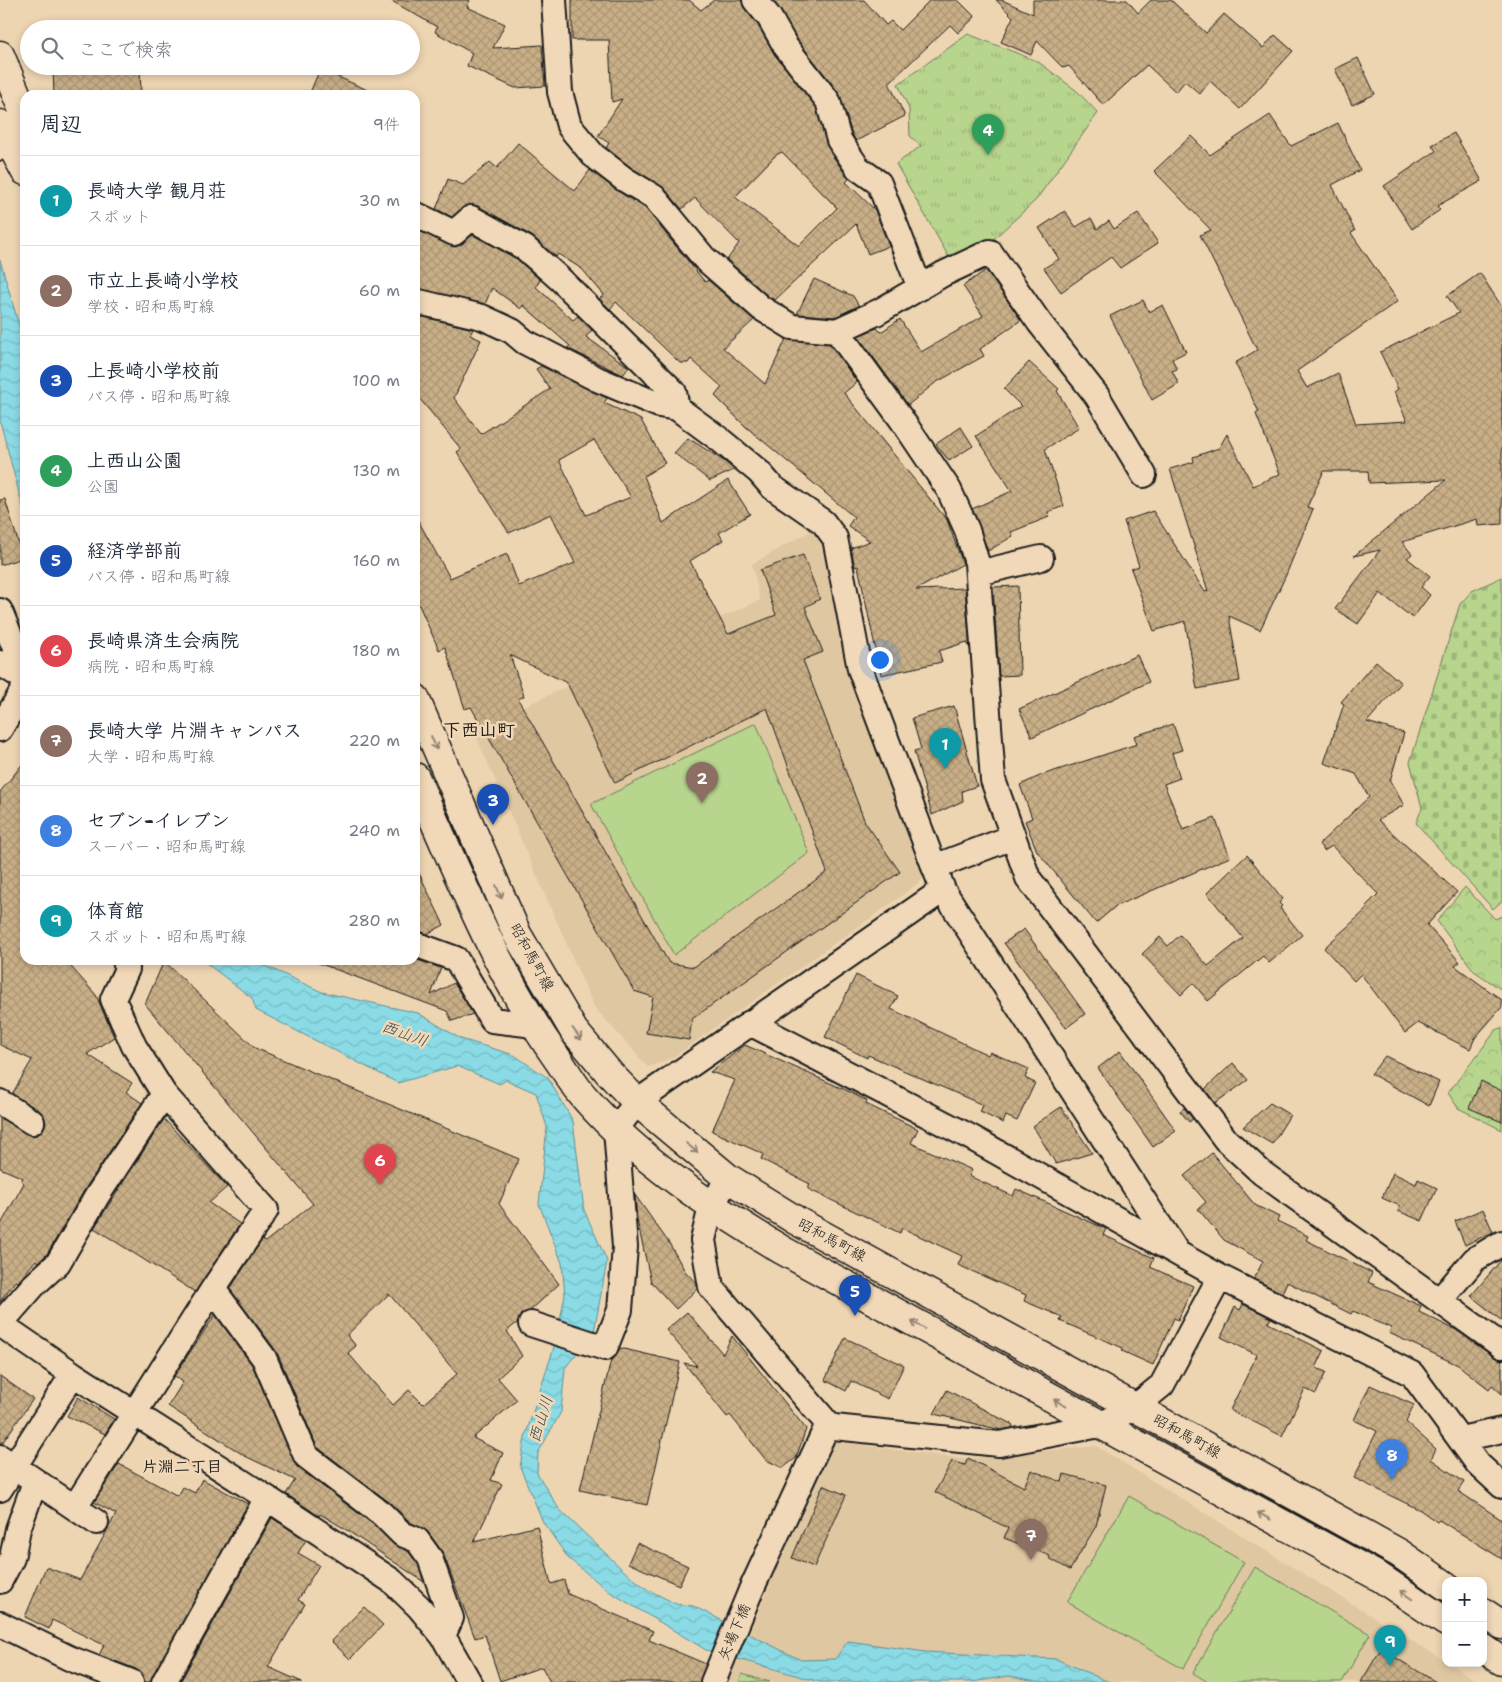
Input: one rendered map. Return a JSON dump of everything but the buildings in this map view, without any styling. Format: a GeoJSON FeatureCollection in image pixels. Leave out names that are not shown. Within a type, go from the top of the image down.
{"type":"FeatureCollection","features":[{"type":"Feature","properties":{"kind":"main road"},"geometry":{"type":"LineString","coordinates":[[0,55],[20,103]]}},
{"type":"Feature","properties":{"kind":"main road"},"geometry":{"type":"LineString","coordinates":[[8,137],[20,161]]}},
{"type":"Feature","properties":{"kind":"main road","name":"昭和馬町線"},"geometry":{"type":"LineString","coordinates":[[420,710],[517,934],[574,1031],[610,1074],[637,1102],[728,1178],[798,1221],[1399,1554],[1442,1583]]}},
{"type":"Feature","properties":{"kind":"main road","name":"昭和馬町線"},"geometry":{"type":"LineString","coordinates":[[420,788],[493,950],[534,1025],[584,1097],[616,1129],[670,1177],[711,1207],[782,1250],[1381,1578],[1442,1619]]}},
{"type":"Feature","properties":{"kind":"main road"},"geometry":{"type":"LineString","coordinates":[[1487,1615],[1502,1625]]}},
{"type":"Feature","properties":{"kind":"main road"},"geometry":{"type":"LineString","coordinates":[[1487,1651],[1502,1661]]}},
{"type":"Feature","properties":{"kind":"street"},"geometry":{"type":"LineString","coordinates":[[554,0],[560,92],[569,126],[593,155],[624,179],[654,197],[704,258],[761,308],[792,327],[837,332],[920,288],[942,274],[990,252],[1039,322],[1097,396],[1144,475]]}},
{"type":"Feature","properties":{"kind":"street"},"geometry":{"type":"LineString","coordinates":[[755,0],[769,17],[786,47],[828,101],[839,140],[858,168],[879,183],[920,288]]}},
{"type":"Feature","properties":{"kind":"street"},"geometry":{"type":"LineString","coordinates":[[420,217],[454,234],[472,218],[525,248],[561,280],[674,392],[677,408]]}},
{"type":"Feature","properties":{"kind":"street"},"geometry":{"type":"LineString","coordinates":[[420,302],[482,317],[512,330],[525,342],[597,379],[659,405],[677,408],[759,472],[772,487],[823,522],[835,538],[860,669],[942,890],[1176,1252]]}},
{"type":"Feature","properties":{"kind":"street"},"geometry":{"type":"LineString","coordinates":[[837,332],[902,420],[949,490],[967,530],[977,563],[993,780],[1028,878],[1226,1140],[1282,1188],[1502,1346]]}},
{"type":"Feature","properties":{"kind":"street"},"geometry":{"type":"LineString","coordinates":[[978,573],[1041,558]]}},
{"type":"Feature","properties":{"kind":"street"},"geometry":{"type":"LineString","coordinates":[[0,611],[20,661]]}},
{"type":"Feature","properties":{"kind":"street"},"geometry":{"type":"LineString","coordinates":[[0,663],[20,676]]}},
{"type":"Feature","properties":{"kind":"street"},"geometry":{"type":"LineString","coordinates":[[0,729],[20,695]]}},
{"type":"Feature","properties":{"kind":"street"},"geometry":{"type":"LineString","coordinates":[[934,867],[1012,837]]}},
{"type":"Feature","properties":{"kind":"street"},"geometry":{"type":"LineString","coordinates":[[531,1324],[605,1348],[620,1310],[625,1248],[616,1129],[637,1102],[942,890]]}},
{"type":"Feature","properties":{"kind":"street"},"geometry":{"type":"LineString","coordinates":[[420,946],[456,959],[492,1020],[534,1025]]}},
{"type":"Feature","properties":{"kind":"street"},"geometry":{"type":"LineString","coordinates":[[75,1507],[213,1289],[266,1210],[164,1094],[134,1046],[113,999],[126,969],[126,965]]}},
{"type":"Feature","properties":{"kind":"street"},"geometry":{"type":"LineString","coordinates":[[750,1023],[972,1138],[1220,1277],[1412,1374],[1478,1464],[1502,1486]]}},
{"type":"Feature","properties":{"kind":"street"},"geometry":{"type":"LineString","coordinates":[[164,1094],[97,1196],[58,1263],[34,1285],[0,1324],[133,1414],[267,1498],[392,1581],[419,1607],[443,1636],[469,1682]]}},
{"type":"Feature","properties":{"kind":"street"},"geometry":{"type":"LineString","coordinates":[[0,1102],[32,1122]]}},
{"type":"Feature","properties":{"kind":"street"},"geometry":{"type":"LineString","coordinates":[[728,1178],[711,1207],[703,1240],[711,1287],[828,1424],[834,1427],[999,1444],[1100,1425],[1135,1408],[1162,1385],[1220,1277]]}},
{"type":"Feature","properties":{"kind":"street"},"geometry":{"type":"LineString","coordinates":[[1440,1300],[1475,1259],[1502,1243]]}},
{"type":"Feature","properties":{"kind":"street"},"geometry":{"type":"LineString","coordinates":[[213,1289],[264,1358],[306,1456],[382,1514],[402,1534],[418,1540],[430,1558],[450,1618],[443,1636]]}},
{"type":"Feature","properties":{"kind":"street"},"geometry":{"type":"LineString","coordinates":[[0,1489],[7,1461],[73,1374]]}},
{"type":"Feature","properties":{"kind":"street","name":"矢場下橋"},"geometry":{"type":"LineString","coordinates":[[715,1678],[752,1590],[828,1424]]}},
{"type":"Feature","properties":{"kind":"street"},"geometry":{"type":"LineString","coordinates":[[1461,1439],[1502,1430]]}},
{"type":"Feature","properties":{"kind":"street"},"geometry":{"type":"LineString","coordinates":[[7,1461],[96,1522]]}},
{"type":"Feature","properties":{"kind":"street"},"geometry":{"type":"LineString","coordinates":[[0,1581],[12,1558],[18,1529],[35,1482]]}},
{"type":"Feature","properties":{"kind":"street"},"geometry":{"type":"LineString","coordinates":[[164,1682],[267,1498]]}},
{"type":"Feature","properties":{"kind":"street"},"geometry":{"type":"LineString","coordinates":[[0,1624],[70,1658],[131,1682]]}},
{"type":"Feature","properties":{"kind":"shaded area"},"geometry":{"type":"Polygon","coordinates":[[[816,528],[830,562],[926,877],[672,1058],[648,1067],[594,1007],[473,729],[760,600],[752,564],[816,528]]]}},
{"type":"Feature","properties":{"kind":"shaded area"},"geometry":{"type":"Polygon","coordinates":[[[832,1441],[964,1459],[1096,1446],[1442,1659],[1442,1667],[1455,1667],[1479,1682],[728,1682],[832,1441]]]}},
{"type":"Feature","properties":{"kind":"green space"},"geometry":{"type":"Polygon","coordinates":[[[968,34],[1037,61],[1077,91],[1098,113],[1036,200],[987,245],[951,261],[896,164],[921,146],[910,136],[909,109],[898,84],[968,34]]]}},
{"type":"Feature","properties":{"kind":"green space"},"geometry":{"type":"Polygon","coordinates":[[[1502,577],[1502,901],[1493,909],[1416,823],[1422,808],[1410,762],[1460,604],[1472,591],[1502,577]]]}},
{"type":"Feature","properties":{"kind":"green space"},"geometry":{"type":"Polygon","coordinates":[[[756,723],[809,853],[674,955],[591,804],[756,723]]]}},
{"type":"Feature","properties":{"kind":"green space"},"geometry":{"type":"Polygon","coordinates":[[[1465,887],[1495,919],[1502,916],[1502,990],[1474,971],[1437,921],[1465,887]]]}},
{"type":"Feature","properties":{"kind":"green space"},"geometry":{"type":"Polygon","coordinates":[[[1502,1028],[1502,1130],[1458,1108],[1448,1093],[1497,1029],[1502,1028]]]}},
{"type":"Feature","properties":{"kind":"green space"},"geometry":{"type":"Polygon","coordinates":[[[1129,1496],[1244,1562],[1183,1669],[1067,1602],[1129,1496]]]}},
{"type":"Feature","properties":{"kind":"green space"},"geometry":{"type":"Polygon","coordinates":[[[1255,1567],[1370,1634],[1342,1682],[1208,1682],[1193,1673],[1255,1567]]]}},
{"type":"Feature","properties":{"kind":"green space"},"geometry":{"type":"Polygon","coordinates":[[[742,1674],[770,1682],[739,1682],[742,1674]]]}},
{"type":"Feature","properties":{"kind":"water"},"geometry":{"type":"Polygon","coordinates":[[[0,260],[20,329],[20,496],[0,421],[0,260]]]}},
{"type":"Feature","properties":{"kind":"water","name":"西山川"},"geometry":{"type":"Polygon","coordinates":[[[209,965],[264,965],[322,992],[418,1013],[461,1039],[514,1055],[548,1078],[573,1121],[584,1210],[607,1261],[594,1332],[565,1368],[561,1412],[538,1453],[537,1473],[559,1509],[624,1571],[647,1589],[676,1604],[693,1606],[801,1660],[835,1659],[848,1641],[926,1652],[1056,1659],[1109,1682],[1042,1682],[1009,1676],[972,1682],[820,1682],[706,1650],[610,1592],[568,1558],[543,1522],[520,1467],[525,1437],[555,1344],[565,1295],[562,1263],[539,1204],[547,1127],[536,1093],[506,1080],[500,1084],[457,1066],[398,1083],[256,1010],[252,998],[209,965]]]}},
{"type":"Feature","properties":{"kind":"place","name":"上西山公園"},"geometry":{"type":"Point","coordinates":[988,155]}},
{"type":"Feature","properties":{"kind":"place","name":"長崎大学 観月荘"},"geometry":{"type":"Point","coordinates":[945,769]}},
{"type":"Feature","properties":{"kind":"place","name":"市立上長崎小学校"},"geometry":{"type":"Point","coordinates":[702,803]}},
{"type":"Feature","properties":{"kind":"place","name":"上長崎小学校前"},"geometry":{"type":"Point","coordinates":[493,825]}},
{"type":"Feature","properties":{"kind":"place","name":"長崎県済生会病院"},"geometry":{"type":"Point","coordinates":[380,1185]}},
{"type":"Feature","properties":{"kind":"place","name":"経済学部前"},"geometry":{"type":"Point","coordinates":[855,1316]}},
{"type":"Feature","properties":{"kind":"place","name":"セブン-イレブン"},"geometry":{"type":"Point","coordinates":[1392,1480]}},
{"type":"Feature","properties":{"kind":"place","name":"長崎大学 片淵キャンパス"},"geometry":{"type":"Point","coordinates":[1031,1560]}},
{"type":"Feature","properties":{"kind":"place","name":"体育館"},"geometry":{"type":"Point","coordinates":[1390,1666]}},
{"type":"Feature","properties":{"kind":"district","name":"下西山町"},"geometry":{"type":"Point","coordinates":[479,730]}},
{"type":"Feature","properties":{"kind":"district","name":"片淵二丁目"},"geometry":{"type":"Point","coordinates":[182,1466]}}]}
